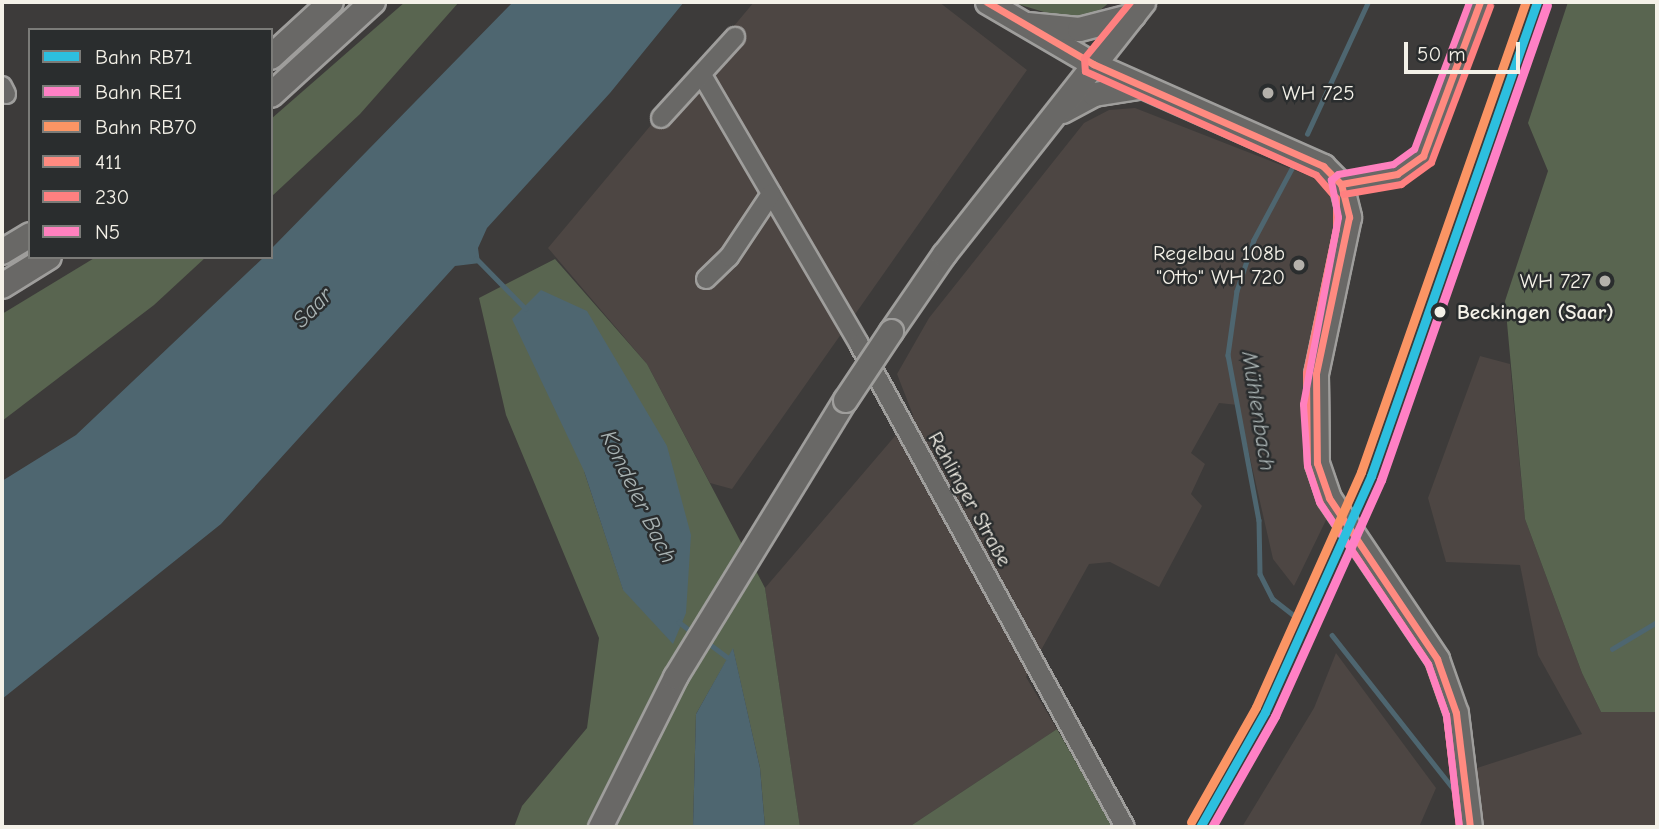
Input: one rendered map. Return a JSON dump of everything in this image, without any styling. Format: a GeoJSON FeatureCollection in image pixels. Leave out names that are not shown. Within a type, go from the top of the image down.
{"type":"FeatureCollection","features":[{"type":"Feature","properties":{"kind":"highway"},"geometry":{"type":"LineString","coordinates":[[273,55],[331,2]]}},
{"type":"Feature","properties":{"kind":"highway"},"geometry":{"type":"LineString","coordinates":[[273,93],[373,2]]}},
{"type":"Feature","properties":{"kind":"highway"},"geometry":{"type":"LineString","coordinates":[[2,253],[28,236]]}},
{"type":"Feature","properties":{"kind":"highway"},"geometry":{"type":"LineString","coordinates":[[2,286],[46,259]]}},
{"type":"Feature","properties":{"kind":"main road"},"geometry":{"type":"LineString","coordinates":[[987,2],[1017,23],[1093,64],[1324,166],[1341,184],[1349,217],[1316,374],[1317,463],[1329,498],[1437,659],[1456,713],[1470,827]]}},
{"type":"Feature","properties":{"kind":"main road"},"geometry":{"type":"LineString","coordinates":[[1017,23],[1079,29],[1138,9]]}},
{"type":"Feature","properties":{"kind":"main road"},"geometry":{"type":"LineString","coordinates":[[600,827],[675,677],[845,400],[891,331],[1093,64],[1138,9]]}},
{"type":"Feature","properties":{"kind":"main road"},"geometry":{"type":"LineString","coordinates":[[1051,119],[1094,94],[1142,87]]}},
{"type":"Feature","properties":{"kind":"street"},"geometry":{"type":"LineString","coordinates":[[1341,184],[1397,174],[1423,156],[1480,2]]}},
{"type":"Feature","properties":{"kind":"street"},"geometry":{"type":"LineString","coordinates":[[661,118],[735,37]]}},
{"type":"Feature","properties":{"kind":"street","name":"Rehlinger Straße"},"geometry":{"type":"LineString","coordinates":[[702,75],[872,367],[1125,827]]}},
{"type":"Feature","properties":{"kind":"street"},"geometry":{"type":"LineString","coordinates":[[705,278],[729,257],[771,194]]}},
{"type":"Feature","properties":{"kind":"shaded area"},"geometry":{"type":"Polygon","coordinates":[[[754,2],[939,2],[1027,70],[732,489],[710,483],[647,364],[548,248],[754,2]]]}},
{"type":"Feature","properties":{"kind":"shaded area"},"geometry":{"type":"Polygon","coordinates":[[[1135,108],[1312,177],[1326,188],[1339,211],[1305,364],[1303,426],[1315,489],[1328,516],[1294,586],[1273,559],[1238,405],[1219,403],[1191,453],[1205,464],[1191,494],[1202,506],[1159,587],[1110,562],[1089,564],[1026,677],[1057,729],[909,827],[800,827],[765,588],[913,415],[897,374],[929,318],[1084,123],[1109,110],[1135,108]]]}},
{"type":"Feature","properties":{"kind":"shaded area"},"geometry":{"type":"Polygon","coordinates":[[[1480,356],[1510,364],[1525,519],[1582,673],[1601,712],[1657,712],[1657,827],[1478,827],[1474,769],[1582,734],[1538,655],[1520,565],[1446,562],[1428,498],[1480,356]]]}},
{"type":"Feature","properties":{"kind":"shaded area"},"geometry":{"type":"Polygon","coordinates":[[[1336,653],[1436,788],[1419,827],[1242,827],[1314,708],[1336,653]]]}},
{"type":"Feature","properties":{"kind":"green space"},"geometry":{"type":"Polygon","coordinates":[[[405,2],[459,2],[360,114],[273,195],[273,117],[405,2]]]}},
{"type":"Feature","properties":{"kind":"green space"},"geometry":{"type":"Polygon","coordinates":[[[1011,2],[1110,2],[1099,11],[1070,20],[1011,2]]]}},
{"type":"Feature","properties":{"kind":"green space"},"geometry":{"type":"Polygon","coordinates":[[[1568,2],[1657,2],[1657,712],[1601,712],[1582,673],[1525,519],[1505,301],[1548,171],[1528,123],[1568,2]]]}},
{"type":"Feature","properties":{"kind":"green space"},"geometry":{"type":"Polygon","coordinates":[[[93,259],[204,259],[154,305],[2,421],[2,314],[93,259]]]}},
{"type":"Feature","properties":{"kind":"green space"},"geometry":{"type":"Polygon","coordinates":[[[555,259],[647,364],[765,588],[800,827],[765,827],[760,768],[733,649],[696,714],[693,827],[514,827],[522,806],[587,728],[599,638],[506,415],[479,298],[555,259]],[[584,471],[623,589],[673,643],[584,471]]]}},
{"type":"Feature","properties":{"kind":"green space"},"geometry":{"type":"Polygon","coordinates":[[[1057,729],[1113,827],[909,827],[1057,729]]]}},
{"type":"Feature","properties":{"kind":"water","name":"Saar"},"geometry":{"type":"Polygon","coordinates":[[[513,2],[684,2],[610,93],[487,228],[478,248],[480,263],[455,266],[221,524],[2,699],[2,481],[76,435],[262,259],[273,259],[273,247],[513,2]]]}},
{"type":"Feature","properties":{"kind":"water"},"geometry":{"type":"Polygon","coordinates":[[[541,290],[587,311],[667,446],[691,535],[686,613],[673,644],[623,590],[584,471],[512,319],[541,290]]]}},
{"type":"Feature","properties":{"kind":"water"},"geometry":{"type":"Polygon","coordinates":[[[733,648],[760,768],[765,827],[693,827],[696,714],[733,648]]]}},
{"type":"Feature","properties":{"kind":"waterway","name":"Mühlenbach"},"geometry":{"type":"LineString","coordinates":[[1307,134],[1368,2]]}},
{"type":"Feature","properties":{"kind":"waterway","name":"Mühlenbach"},"geometry":{"type":"LineString","coordinates":[[1293,167],[1254,240],[1237,291],[1228,355],[1259,520],[1260,574],[1273,599],[1295,616]]}},
{"type":"Feature","properties":{"kind":"waterway","name":"Kondeler Bach"},"geometry":{"type":"LineString","coordinates":[[476,258],[526,309]]}},
{"type":"Feature","properties":{"kind":"waterway","name":"Kondeler Bach"},"geometry":{"type":"LineString","coordinates":[[679,622],[693,633]]}},
{"type":"Feature","properties":{"kind":"waterway"},"geometry":{"type":"LineString","coordinates":[[1612,649],[1657,622]]}},
{"type":"Feature","properties":{"kind":"waterway","name":"Mühlenbach"},"geometry":{"type":"LineString","coordinates":[[1332,635],[1457,793]]}},
{"type":"Feature","properties":{"kind":"waterway","name":"Kondeler Bach"},"geometry":{"type":"LineString","coordinates":[[707,642],[727,657]]}},
{"type":"Feature","properties":{"kind":"rail line","name":"RB70"},"geometry":{"type":"LineString","coordinates":[[1191,822],[1256,707],[1361,472],[1526,2]]}},
{"type":"Feature","properties":{"kind":"rail line","name":"RB71"},"geometry":{"type":"LineString","coordinates":[[1200,827],[1265,712],[1371,476],[1537,2]]}},
{"type":"Feature","properties":{"kind":"rail line","name":"RE1"},"geometry":{"type":"LineString","coordinates":[[1212,827],[1275,716],[1381,480],[1547,5]]}},
{"type":"Feature","properties":{"kind":"transit line","name":"411"},"geometry":{"type":"LineString","coordinates":[[987,2],[1093,64],[1323,166],[1341,184],[1349,217],[1316,374],[1317,463],[1329,498],[1437,659],[1456,713],[1470,827]]}},
{"type":"Feature","properties":{"kind":"transit line","name":"230"},"geometry":{"type":"LineString","coordinates":[[1130,2],[1084,58],[1085,71],[1316,175],[1336,198],[1336,228],[1306,373],[1307,465],[1320,503],[1428,664],[1446,715],[1459,827]]}},
{"type":"Feature","properties":{"kind":"transit line","name":"N5"},"geometry":{"type":"LineString","coordinates":[[1459,827],[1446,715],[1428,664],[1319,502],[1307,465],[1303,404],[1338,217],[1331,180],[1338,174],[1393,164],[1414,149],[1469,2]]}},
{"type":"Feature","properties":{"kind":"transit line","name":"411"},"geometry":{"type":"LineString","coordinates":[[1341,184],[1397,174],[1423,156],[1480,2]]}},
{"type":"Feature","properties":{"kind":"transit line","name":"230"},"geometry":{"type":"LineString","coordinates":[[1343,194],[1401,184],[1431,162],[1490,6]]}},
{"type":"Feature","properties":{"kind":"place","name":"WH 725"},"geometry":{"type":"Point","coordinates":[1268,93]}},
{"type":"Feature","properties":{"kind":"place","name":"Regelbau 108b \"Otto\" WH 720"},"geometry":{"type":"Point","coordinates":[1299,265]}},
{"type":"Feature","properties":{"kind":"place","name":"WH 727"},"geometry":{"type":"Point","coordinates":[1605,281]}},
{"type":"Feature","properties":{"kind":"place","name":"Beckingen (Saar)"},"geometry":{"type":"Point","coordinates":[1440,312]}}]}
